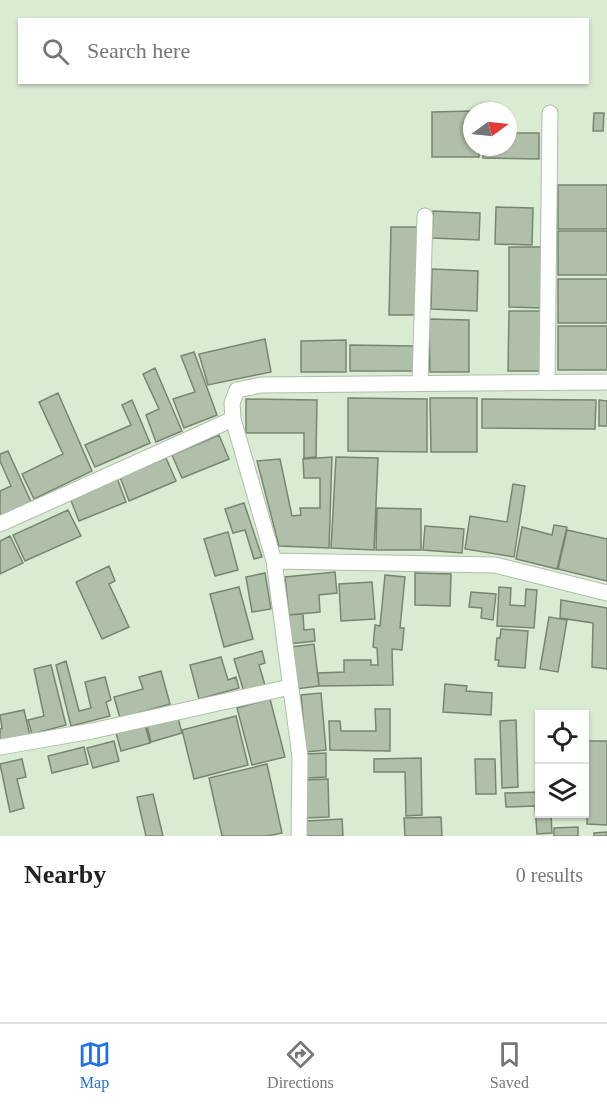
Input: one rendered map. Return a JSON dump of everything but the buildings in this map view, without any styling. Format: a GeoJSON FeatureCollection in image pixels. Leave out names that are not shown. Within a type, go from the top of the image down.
{"type":"FeatureCollection","features":[{"type":"Feature","properties":{"kind":"street"},"geometry":{"type":"LineString","coordinates":[[548,381],[550,113]]}},
{"type":"Feature","properties":{"kind":"street"},"geometry":{"type":"LineString","coordinates":[[420,382],[425,216]]}},
{"type":"Feature","properties":{"kind":"street"},"geometry":{"type":"LineString","coordinates":[[299,836],[300,757],[274,561],[233,419],[232,404],[237,390],[255,385],[607,382]]}},
{"type":"Feature","properties":{"kind":"street"},"geometry":{"type":"LineString","coordinates":[[0,524],[233,419]]}},
{"type":"Feature","properties":{"kind":"street"},"geometry":{"type":"LineString","coordinates":[[274,561],[495,565],[607,593]]}},
{"type":"Feature","properties":{"kind":"street"},"geometry":{"type":"LineString","coordinates":[[0,747],[92,731],[290,687]]}}]}
